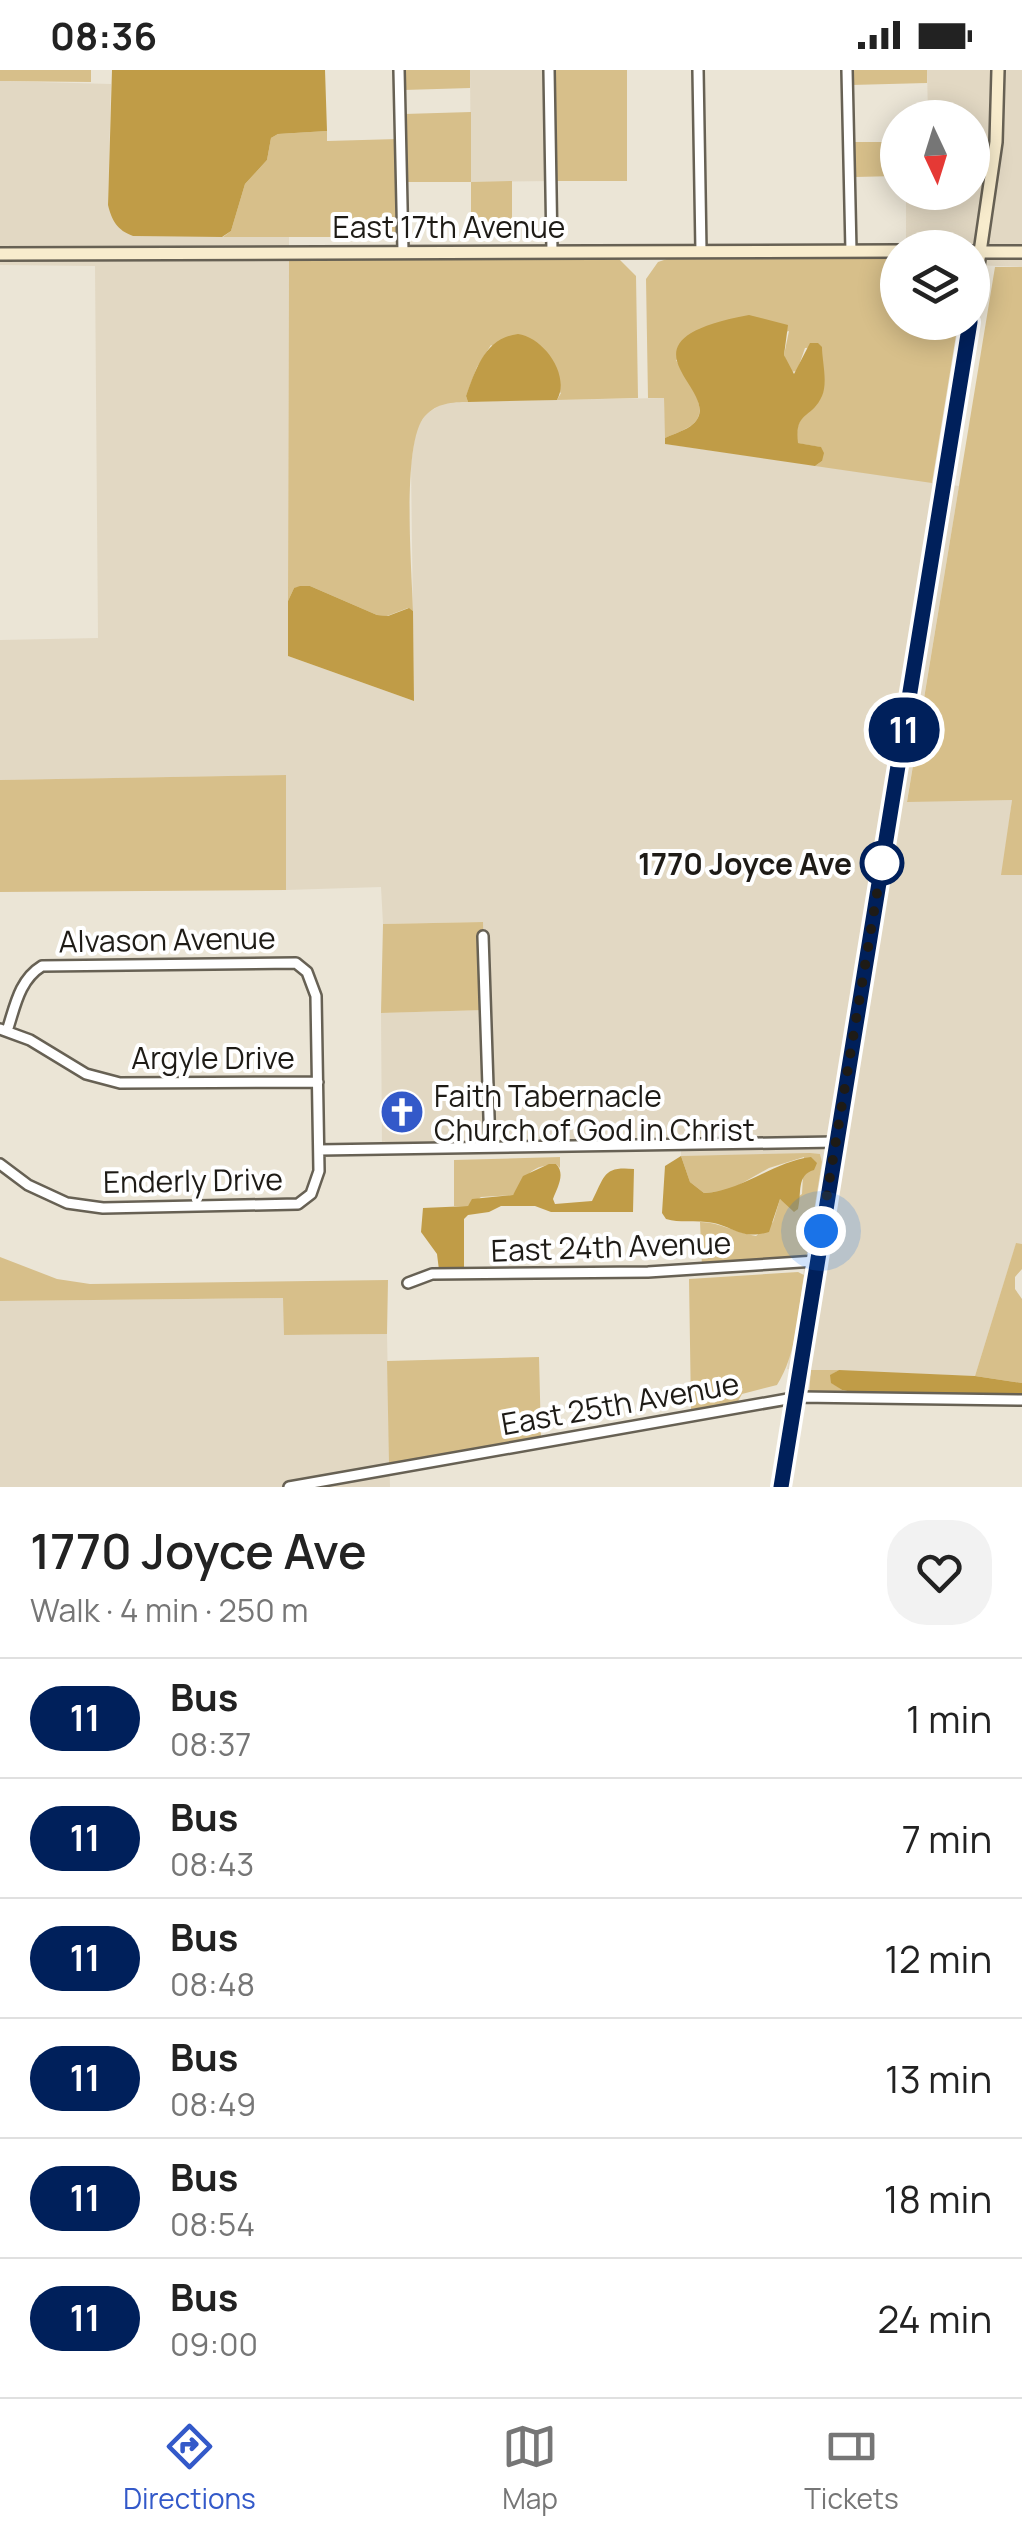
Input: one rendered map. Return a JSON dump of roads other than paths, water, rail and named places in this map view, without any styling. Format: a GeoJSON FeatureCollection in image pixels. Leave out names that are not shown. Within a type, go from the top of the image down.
{"type":"FeatureCollection","features":[{"type":"Feature","properties":{"kind":"street"},"geometry":{"type":"LineString","coordinates":[[400,70],[403,251]]}},
{"type":"Feature","properties":{"kind":"street"},"geometry":{"type":"LineString","coordinates":[[549,70],[552,251]]}},
{"type":"Feature","properties":{"kind":"street"},"geometry":{"type":"LineString","coordinates":[[698,70],[702,251]]}},
{"type":"Feature","properties":{"kind":"street"},"geometry":{"type":"LineString","coordinates":[[848,70],[850,251]]}},
{"type":"Feature","properties":{"kind":"street"},"geometry":{"type":"LineString","coordinates":[[981,230],[996,142],[998,70]]}},
{"type":"Feature","properties":{"kind":"street","name":"East 17th Avenue"},"geometry":{"type":"LineString","coordinates":[[0,254],[880,251]]}},
{"type":"Feature","properties":{"kind":"street"},"geometry":{"type":"LineString","coordinates":[[990,252],[1022,252]]}},
{"type":"Feature","properties":{"kind":"street"},"geometry":{"type":"LineString","coordinates":[[780,1487],[967,340]]}},
{"type":"Feature","properties":{"kind":"street"},"geometry":{"type":"LineString","coordinates":[[483,936],[490,1147]]}},
{"type":"Feature","properties":{"kind":"street","name":"Alvason Avenue"},"geometry":{"type":"LineString","coordinates":[[3,1030],[23,984],[30,973],[42,966],[296,963],[307,972],[316,996],[318,1082]]}},
{"type":"Feature","properties":{"kind":"street","name":"Argyle Drive"},"geometry":{"type":"LineString","coordinates":[[3,1030],[30,1040],[86,1074],[120,1083],[318,1082]]}},
{"type":"Feature","properties":{"kind":"street"},"geometry":{"type":"LineString","coordinates":[[318,1082],[319,1150],[836,1142]]}},
{"type":"Feature","properties":{"kind":"street","name":"Enderly Drive"},"geometry":{"type":"LineString","coordinates":[[0,1164],[28,1185],[67,1203],[102,1208],[298,1204],[311,1194],[319,1171],[319,1150]]}},
{"type":"Feature","properties":{"kind":"street","name":"East 24th Avenue"},"geometry":{"type":"LineString","coordinates":[[408,1283],[432,1274],[648,1272],[816,1261]]}},
{"type":"Feature","properties":{"kind":"street","name":"East 25th Avenue"},"geometry":{"type":"LineString","coordinates":[[290,1487],[796,1398],[1022,1400]]}},
{"type":"Feature","properties":{"kind":"place","name":"1770 Joyce Ave"},"geometry":{"type":"Point","coordinates":[882,863]}},
{"type":"Feature","properties":{"kind":"place","name":"Faith Tabernacle Church of God in Christ"},"geometry":{"type":"Point","coordinates":[402,1112]}}]}
